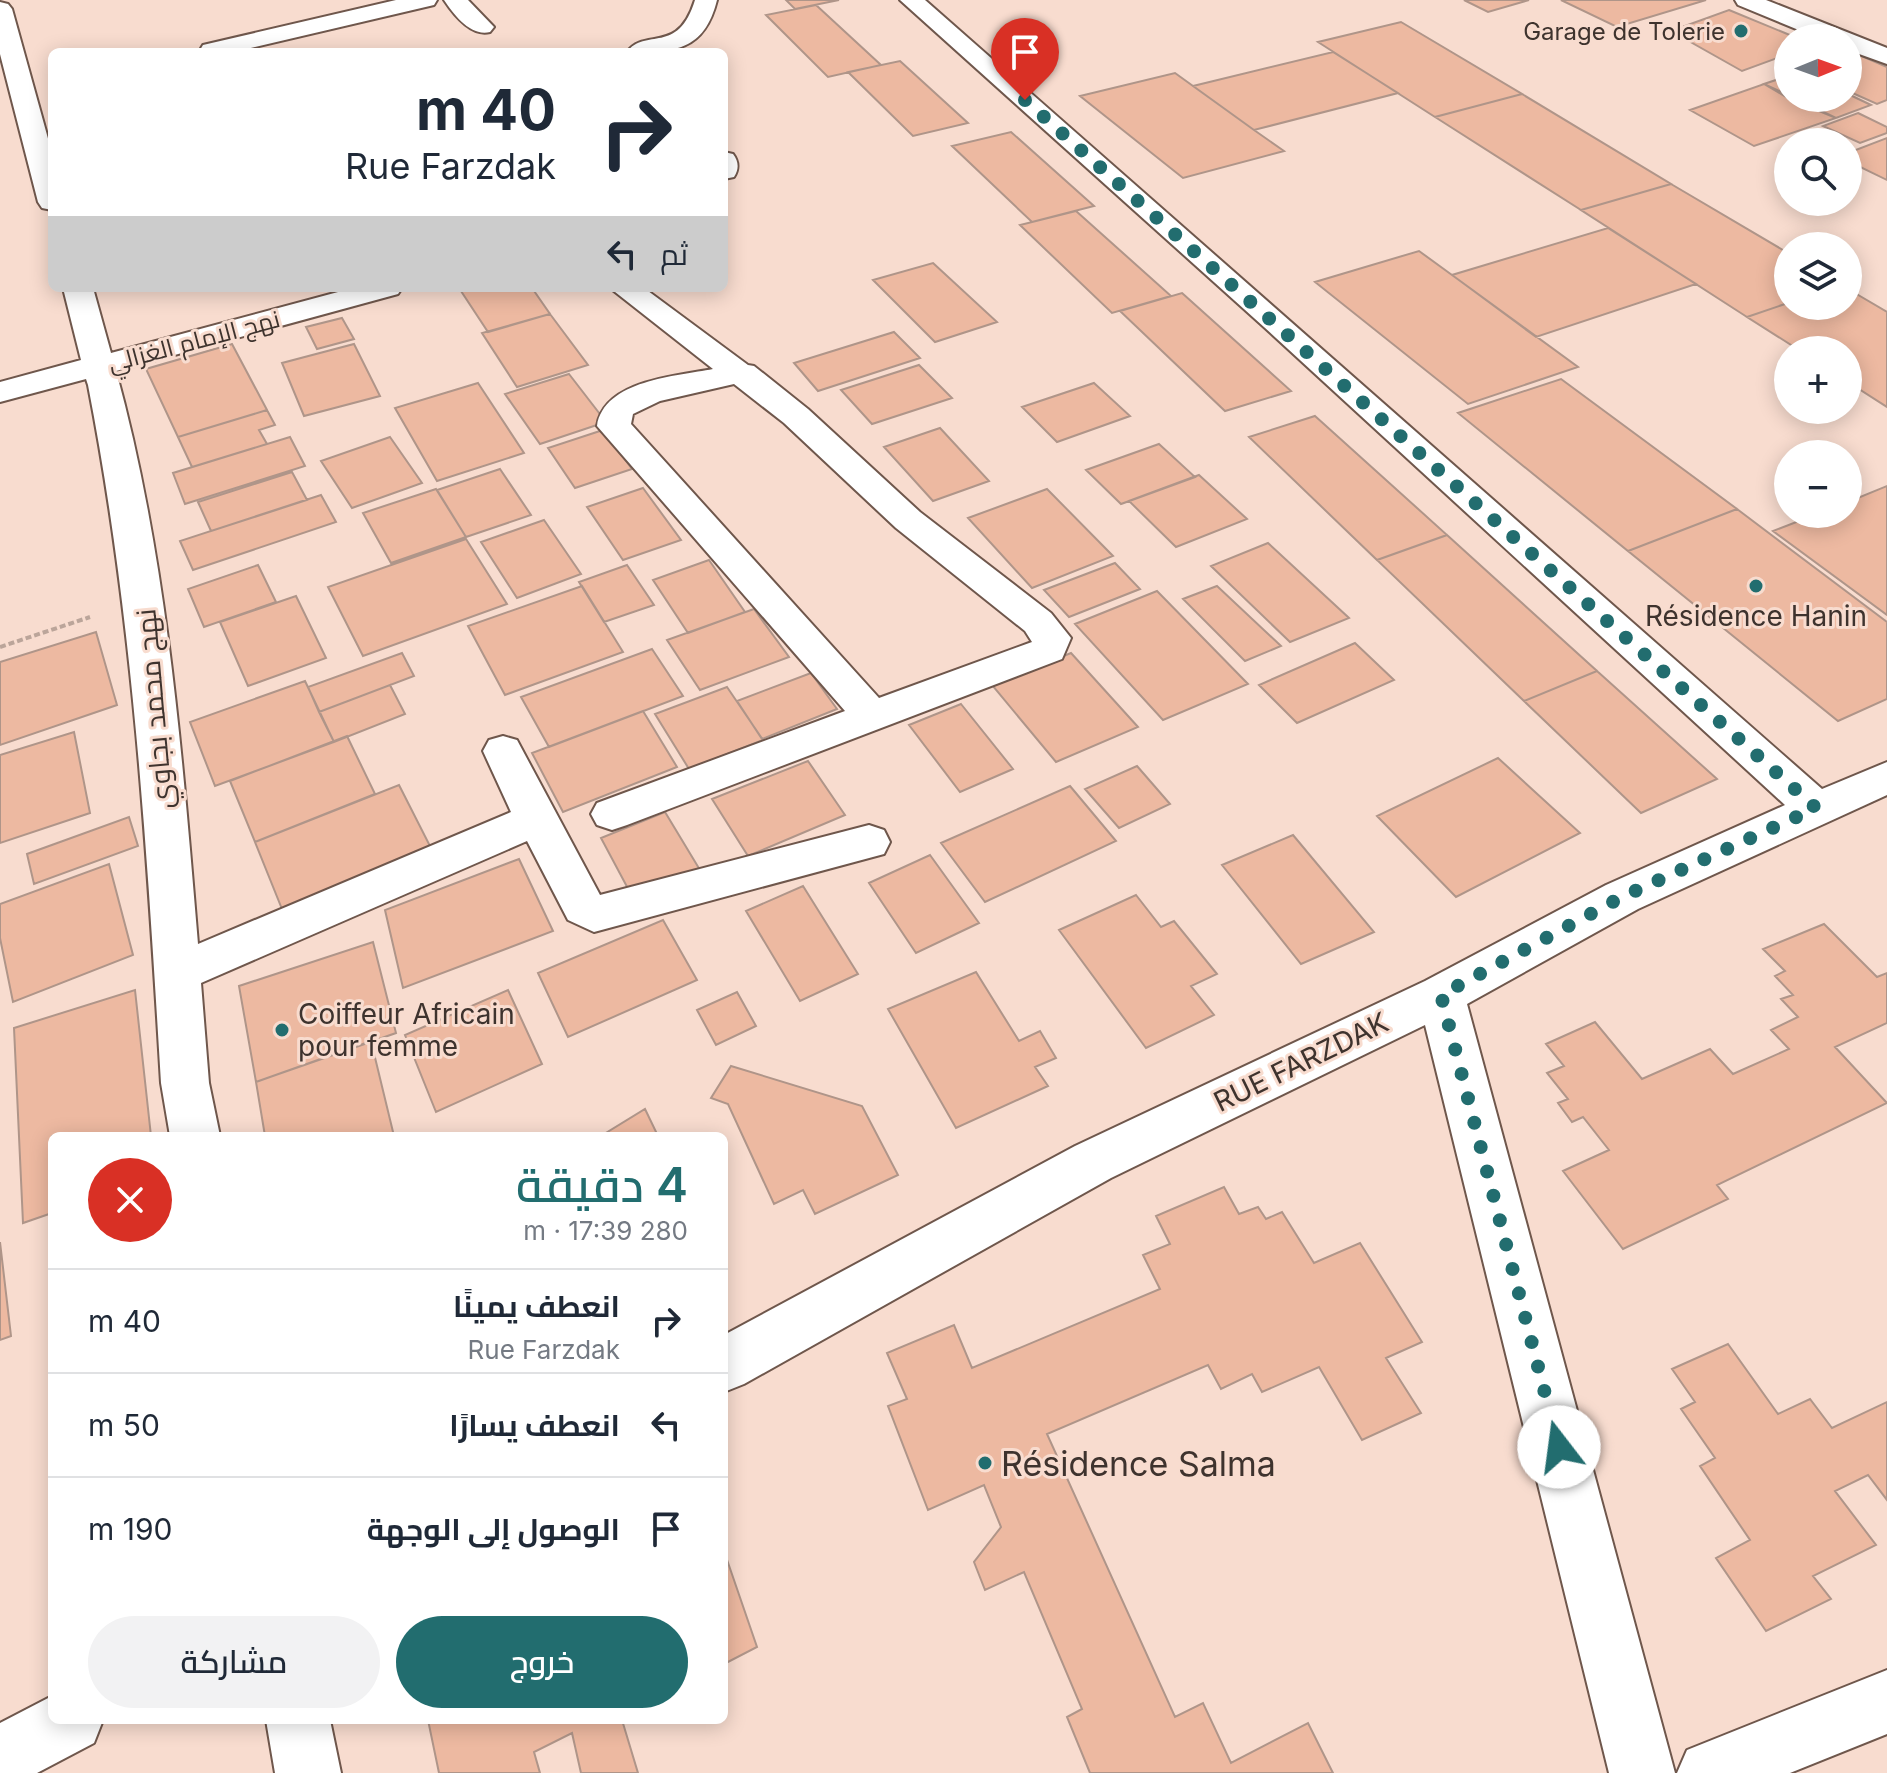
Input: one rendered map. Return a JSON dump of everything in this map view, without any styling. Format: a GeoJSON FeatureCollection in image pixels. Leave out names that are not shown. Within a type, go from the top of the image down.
{"type":"FeatureCollection","features":[{"type":"Feature","properties":{"kind":"street"},"geometry":{"type":"LineString","coordinates":[[221,48],[426,0]]}},
{"type":"Feature","properties":{"kind":"street"},"geometry":{"type":"LineString","coordinates":[[455,0],[482,27]]}},
{"type":"Feature","properties":{"kind":"street"},"geometry":{"type":"LineString","coordinates":[[652,48],[689,36],[702,20],[706,0]]}},
{"type":"Feature","properties":{"kind":"street"},"geometry":{"type":"LineString","coordinates":[[911,0],[1299,342],[1816,808]]}},
{"type":"Feature","properties":{"kind":"street"},"geometry":{"type":"LineString","coordinates":[[1746,0],[1805,24]]}},
{"type":"Feature","properties":{"kind":"street"},"geometry":{"type":"LineString","coordinates":[[0,9],[48,182]]}},
{"type":"Feature","properties":{"kind":"street"},"geometry":{"type":"LineString","coordinates":[[1862,47],[1887,57]]}},
{"type":"Feature","properties":{"kind":"street","name":"نهج محمد بجاوي"},"geometry":{"type":"LineString","coordinates":[[79,292],[101,367],[144,600],[185,1083],[194,1132]]}},
{"type":"Feature","properties":{"kind":"street","name":"نهج الإمام الغزالي"},"geometry":{"type":"LineString","coordinates":[[0,392],[373,292]]}},
{"type":"Feature","properties":{"kind":"street"},"geometry":{"type":"LineString","coordinates":[[612,814],[1048,650],[1052,638],[1038,622],[908,520],[796,416],[743,373],[631,292]]}},
{"type":"Feature","properties":{"kind":"street"},"geometry":{"type":"LineString","coordinates":[[743,373],[643,396],[625,405],[614,417],[614,426],[873,717]]}},
{"type":"Feature","properties":{"kind":"street"},"geometry":{"type":"LineString","coordinates":[[503,751],[584,907],[594,914],[869,842]]}},
{"type":"Feature","properties":{"kind":"street","name":"RUE FARZDAK"},"geometry":{"type":"LineString","coordinates":[[728,1363],[1093,1162],[1441,995],[1622,897],[1887,777]]}},
{"type":"Feature","properties":{"kind":"street"},"geometry":{"type":"LineString","coordinates":[[177,973],[536,819]]}},
{"type":"Feature","properties":{"kind":"street"},"geometry":{"type":"LineString","coordinates":[[1441,995],[1642,1773]]}},
{"type":"Feature","properties":{"kind":"street"},"geometry":{"type":"LineString","coordinates":[[1710,1773],[1887,1702]]}},
{"type":"Feature","properties":{"kind":"street"},"geometry":{"type":"LineString","coordinates":[[0,1758],[64,1724]]}},
{"type":"Feature","properties":{"kind":"street"},"geometry":{"type":"LineString","coordinates":[[299,1724],[308,1773]]}},
{"type":"Feature","properties":{"kind":"path"},"geometry":{"type":"LineString","coordinates":[[0,647],[144,600]]}},
{"type":"Feature","properties":{"kind":"building"},"geometry":{"type":"Polygon","coordinates":[[[786,0],[839,0],[795,9],[786,0]]]}},
{"type":"Feature","properties":{"kind":"building"},"geometry":{"type":"Polygon","coordinates":[[[1464,0],[1529,0],[1488,12],[1464,0]]]}},
{"type":"Feature","properties":{"kind":"building"},"geometry":{"type":"Polygon","coordinates":[[[1561,0],[1706,0],[1617,27],[1561,0]]]}},
{"type":"Feature","properties":{"kind":"building"},"geometry":{"type":"Polygon","coordinates":[[[816,5],[881,65],[828,77],[766,15],[816,5]]]}},
{"type":"Feature","properties":{"kind":"building"},"geometry":{"type":"Polygon","coordinates":[[[1729,10],[1774,29],[1774,59],[1742,71],[1671,31],[1729,10]]]}},
{"type":"Feature","properties":{"kind":"building"},"geometry":{"type":"Polygon","coordinates":[[[1401,22],[1522,94],[1435,117],[1318,42],[1401,22]]]}},
{"type":"Feature","properties":{"kind":"building"},"geometry":{"type":"Polygon","coordinates":[[[1333,52],[1398,93],[1254,130],[1193,86],[1333,52]]]}},
{"type":"Feature","properties":{"kind":"building"},"geometry":{"type":"Polygon","coordinates":[[[1862,56],[1887,67],[1887,100],[1877,104],[1862,97],[1862,56]]]}},
{"type":"Feature","properties":{"kind":"building"},"geometry":{"type":"Polygon","coordinates":[[[900,61],[968,123],[913,136],[848,72],[900,61]]]}},
{"type":"Feature","properties":{"kind":"building"},"geometry":{"type":"Polygon","coordinates":[[[1175,73],[1284,151],[1183,178],[1080,96],[1175,73]]]}},
{"type":"Feature","properties":{"kind":"building"},"geometry":{"type":"Polygon","coordinates":[[[1764,84],[1774,90],[1774,112],[1822,112],[1836,118],[1807,128],[1774,128],[1774,139],[1754,146],[1690,110],[1764,84]]]}},
{"type":"Feature","properties":{"kind":"building"},"geometry":{"type":"Polygon","coordinates":[[[1522,94],[1671,184],[1581,210],[1435,117],[1522,94]]]}},
{"type":"Feature","properties":{"kind":"building"},"geometry":{"type":"Polygon","coordinates":[[[1823,112],[1852,112],[1836,118],[1823,112]]]}},
{"type":"Feature","properties":{"kind":"building"},"geometry":{"type":"Polygon","coordinates":[[[1858,113],[1887,127],[1887,133],[1862,142],[1862,128],[1823,126],[1858,113]]]}},
{"type":"Feature","properties":{"kind":"building"},"geometry":{"type":"Polygon","coordinates":[[[1011,132],[1094,206],[1032,222],[952,146],[1011,132]]]}},
{"type":"Feature","properties":{"kind":"building"},"geometry":{"type":"Polygon","coordinates":[[[1887,138],[1887,180],[1862,168],[1862,148],[1887,138]]]}},
{"type":"Feature","properties":{"kind":"building"},"geometry":{"type":"Polygon","coordinates":[[[1671,184],[1774,245],[1774,308],[1747,317],[1581,210],[1671,184]]]}},
{"type":"Feature","properties":{"kind":"building"},"geometry":{"type":"Polygon","coordinates":[[[1076,211],[1171,296],[1112,313],[1020,225],[1076,211]]]}},
{"type":"Feature","properties":{"kind":"building"},"geometry":{"type":"Polygon","coordinates":[[[1608,228],[1696,284],[1536,337],[1452,275],[1608,228]]]}},
{"type":"Feature","properties":{"kind":"building"},"geometry":{"type":"Polygon","coordinates":[[[1419,251],[1578,367],[1468,404],[1315,282],[1419,251]]]}},
{"type":"Feature","properties":{"kind":"building"},"geometry":{"type":"Polygon","coordinates":[[[933,263],[997,322],[935,342],[873,280],[933,263]]]}},
{"type":"Feature","properties":{"kind":"building"},"geometry":{"type":"Polygon","coordinates":[[[462,292],[535,292],[550,314],[488,332],[462,292]]]}},
{"type":"Feature","properties":{"kind":"building"},"geometry":{"type":"Polygon","coordinates":[[[1182,293],[1291,391],[1225,411],[1120,311],[1182,293]]]}},
{"type":"Feature","properties":{"kind":"building"},"geometry":{"type":"Polygon","coordinates":[[[1862,297],[1887,312],[1887,407],[1862,391],[1862,336],[1777,336],[1747,317],[1774,308],[1774,320],[1862,320],[1862,297]]]}},
{"type":"Feature","properties":{"kind":"building"},"geometry":{"type":"Polygon","coordinates":[[[550,314],[588,365],[517,387],[482,333],[550,314]]]}},
{"type":"Feature","properties":{"kind":"building"},"geometry":{"type":"Polygon","coordinates":[[[342,318],[354,339],[317,349],[306,327],[342,318]]]}},
{"type":"Feature","properties":{"kind":"building"},"geometry":{"type":"Polygon","coordinates":[[[894,332],[920,358],[818,391],[794,363],[894,332]]]}},
{"type":"Feature","properties":{"kind":"building"},"geometry":{"type":"Polygon","coordinates":[[[232,344],[267,410],[178,437],[146,369],[232,344]]]}},
{"type":"Feature","properties":{"kind":"building"},"geometry":{"type":"Polygon","coordinates":[[[354,344],[380,396],[304,416],[282,363],[354,344]]]}},
{"type":"Feature","properties":{"kind":"building"},"geometry":{"type":"Polygon","coordinates":[[[919,365],[952,398],[872,424],[841,390],[919,365]]]}},
{"type":"Feature","properties":{"kind":"building"},"geometry":{"type":"Polygon","coordinates":[[[569,374],[606,422],[540,444],[505,394],[569,374]]]}},
{"type":"Feature","properties":{"kind":"building","name":"Résidence Hanin"},"geometry":{"type":"Polygon","coordinates":[[[1561,379],[1737,509],[1628,551],[1458,413],[1561,379]]]}},
{"type":"Feature","properties":{"kind":"building"},"geometry":{"type":"Polygon","coordinates":[[[478,383],[524,453],[437,481],[395,408],[478,383]]]}},
{"type":"Feature","properties":{"kind":"building"},"geometry":{"type":"Polygon","coordinates":[[[1094,383],[1130,416],[1057,442],[1022,407],[1094,383]]]}},
{"type":"Feature","properties":{"kind":"building"},"geometry":{"type":"Polygon","coordinates":[[[267,410],[275,425],[259,430],[267,444],[192,467],[178,437],[267,410]]]}},
{"type":"Feature","properties":{"kind":"building"},"geometry":{"type":"Polygon","coordinates":[[[1315,416],[1447,535],[1377,560],[1249,437],[1315,416]]]}},
{"type":"Feature","properties":{"kind":"building"},"geometry":{"type":"Polygon","coordinates":[[[940,428],[989,481],[933,501],[884,447],[940,428]]]}},
{"type":"Feature","properties":{"kind":"building"},"geometry":{"type":"Polygon","coordinates":[[[603,430],[632,469],[575,488],[548,448],[603,430]]]}},
{"type":"Feature","properties":{"kind":"building"},"geometry":{"type":"Polygon","coordinates":[[[290,437],[305,466],[185,504],[173,473],[290,437]]]}},
{"type":"Feature","properties":{"kind":"building"},"geometry":{"type":"Polygon","coordinates":[[[390,437],[422,483],[352,508],[321,461],[390,437]]]}},
{"type":"Feature","properties":{"kind":"building"},"geometry":{"type":"Polygon","coordinates":[[[1159,444],[1195,477],[1121,504],[1086,470],[1159,444]]]}},
{"type":"Feature","properties":{"kind":"building"},"geometry":{"type":"Polygon","coordinates":[[[500,469],[531,515],[466,537],[437,490],[500,469]]]}},
{"type":"Feature","properties":{"kind":"building"},"geometry":{"type":"Polygon","coordinates":[[[292,472],[307,500],[211,531],[198,502],[292,472]]]}},
{"type":"Feature","properties":{"kind":"building"},"geometry":{"type":"Polygon","coordinates":[[[1199,475],[1247,519],[1176,547],[1129,501],[1199,475]]]}},
{"type":"Feature","properties":{"kind":"building","name":"Résidence Hanin"},"geometry":{"type":"Polygon","coordinates":[[[1887,486],[1887,615],[1773,531],[1781,528],[1862,528],[1862,496],[1887,486]]]}},
{"type":"Feature","properties":{"kind":"building"},"geometry":{"type":"Polygon","coordinates":[[[643,488],[681,540],[623,560],[587,507],[643,488]]]}},
{"type":"Feature","properties":{"kind":"building"},"geometry":{"type":"Polygon","coordinates":[[[436,489],[466,537],[391,563],[363,513],[436,489]]]}},
{"type":"Feature","properties":{"kind":"building"},"geometry":{"type":"Polygon","coordinates":[[[1047,489],[1113,556],[1032,588],[968,518],[1047,489]]]}},
{"type":"Feature","properties":{"kind":"building"},"geometry":{"type":"Polygon","coordinates":[[[321,495],[336,522],[193,570],[180,541],[321,495]]]}},
{"type":"Feature","properties":{"kind":"building","name":"Résidence Hanin"},"geometry":{"type":"Polygon","coordinates":[[[1737,509],[1887,622],[1887,699],[1838,721],[1628,551],[1737,509]]]}},
{"type":"Feature","properties":{"kind":"building"},"geometry":{"type":"Polygon","coordinates":[[[544,520],[581,574],[517,598],[481,542],[544,520]]]}},
{"type":"Feature","properties":{"kind":"building"},"geometry":{"type":"Polygon","coordinates":[[[1447,535],[1597,671],[1524,701],[1377,560],[1447,535]]]}},
{"type":"Feature","properties":{"kind":"building"},"geometry":{"type":"Polygon","coordinates":[[[466,539],[507,604],[363,656],[328,587],[466,539]]]}},
{"type":"Feature","properties":{"kind":"building"},"geometry":{"type":"Polygon","coordinates":[[[1268,543],[1349,618],[1290,642],[1211,566],[1268,543]]]}},
{"type":"Feature","properties":{"kind":"building"},"geometry":{"type":"Polygon","coordinates":[[[709,560],[745,612],[688,633],[653,580],[709,560]]]}},
{"type":"Feature","properties":{"kind":"building"},"geometry":{"type":"Polygon","coordinates":[[[1115,563],[1140,589],[1069,617],[1044,590],[1115,563]]]}},
{"type":"Feature","properties":{"kind":"building"},"geometry":{"type":"Polygon","coordinates":[[[258,565],[276,602],[204,627],[188,589],[258,565]]]}},
{"type":"Feature","properties":{"kind":"building"},"geometry":{"type":"Polygon","coordinates":[[[627,565],[654,605],[604,622],[579,582],[627,565]]]}},
{"type":"Feature","properties":{"kind":"building"},"geometry":{"type":"Polygon","coordinates":[[[582,586],[623,652],[505,695],[468,626],[582,586]]]}},
{"type":"Feature","properties":{"kind":"building"},"geometry":{"type":"Polygon","coordinates":[[[1217,586],[1281,646],[1245,661],[1183,599],[1217,586]]]}},
{"type":"Feature","properties":{"kind":"building"},"geometry":{"type":"Polygon","coordinates":[[[1157,591],[1248,684],[1163,720],[1075,624],[1157,591]]]}},
{"type":"Feature","properties":{"kind":"building"},"geometry":{"type":"Polygon","coordinates":[[[296,596],[326,658],[248,686],[220,622],[296,596]]]}},
{"type":"Feature","properties":{"kind":"building"},"geometry":{"type":"Polygon","coordinates":[[[754,609],[789,657],[700,690],[667,640],[754,609]]]}},
{"type":"Feature","properties":{"kind":"building"},"geometry":{"type":"Polygon","coordinates":[[[96,632],[117,705],[0,745],[0,662],[96,632]]]}},
{"type":"Feature","properties":{"kind":"building"},"geometry":{"type":"Polygon","coordinates":[[[1355,643],[1394,680],[1297,723],[1259,685],[1355,643]]]}},
{"type":"Feature","properties":{"kind":"building"},"geometry":{"type":"Polygon","coordinates":[[[652,649],[683,696],[549,747],[521,697],[652,649]]]}},
{"type":"Feature","properties":{"kind":"building"},"geometry":{"type":"Polygon","coordinates":[[[402,653],[414,676],[319,712],[308,687],[402,653]]]}},
{"type":"Feature","properties":{"kind":"building"},"geometry":{"type":"Polygon","coordinates":[[[1071,653],[1138,727],[1056,762],[992,685],[1071,653]]]}},
{"type":"Feature","properties":{"kind":"building"},"geometry":{"type":"Polygon","coordinates":[[[1597,671],[1717,779],[1641,813],[1524,701],[1597,671]]]}},
{"type":"Feature","properties":{"kind":"building"},"geometry":{"type":"Polygon","coordinates":[[[811,673],[837,709],[762,739],[737,701],[811,673]]]}},
{"type":"Feature","properties":{"kind":"building"},"geometry":{"type":"Polygon","coordinates":[[[305,681],[334,742],[215,786],[190,722],[305,681]]]}},
{"type":"Feature","properties":{"kind":"building"},"geometry":{"type":"Polygon","coordinates":[[[390,685],[405,714],[334,742],[319,712],[390,685]]]}},
{"type":"Feature","properties":{"kind":"building"},"geometry":{"type":"Polygon","coordinates":[[[727,687],[763,740],[689,769],[655,714],[727,687]]]}},
{"type":"Feature","properties":{"kind":"building"},"geometry":{"type":"Polygon","coordinates":[[[961,704],[1013,769],[960,792],[909,725],[961,704]]]}},
{"type":"Feature","properties":{"kind":"building"},"geometry":{"type":"Polygon","coordinates":[[[643,711],[677,767],[563,812],[532,753],[643,711]]]}},
{"type":"Feature","properties":{"kind":"building"},"geometry":{"type":"Polygon","coordinates":[[[74,732],[90,813],[0,843],[0,755],[74,732]]]}},
{"type":"Feature","properties":{"kind":"building"},"geometry":{"type":"Polygon","coordinates":[[[347,736],[375,794],[255,842],[230,781],[347,736]]]}},
{"type":"Feature","properties":{"kind":"building"},"geometry":{"type":"Polygon","coordinates":[[[1498,758],[1580,833],[1456,897],[1377,816],[1498,758]]]}},
{"type":"Feature","properties":{"kind":"building"},"geometry":{"type":"Polygon","coordinates":[[[808,761],[845,815],[748,856],[712,799],[808,761]]]}},
{"type":"Feature","properties":{"kind":"building"},"geometry":{"type":"Polygon","coordinates":[[[1137,766],[1170,804],[1119,828],[1085,789],[1137,766]]]}},
{"type":"Feature","properties":{"kind":"building"},"geometry":{"type":"Polygon","coordinates":[[[399,785],[433,852],[284,914],[255,842],[399,785]]]}},
{"type":"Feature","properties":{"kind":"building"},"geometry":{"type":"Polygon","coordinates":[[[1070,786],[1116,841],[985,902],[941,843],[1070,786]]]}},
{"type":"Feature","properties":{"kind":"building"},"geometry":{"type":"Polygon","coordinates":[[[665,812],[700,870],[633,898],[601,838],[665,812]]]}},
{"type":"Feature","properties":{"kind":"building"},"geometry":{"type":"Polygon","coordinates":[[[129,817],[138,846],[34,884],[27,854],[129,817]]]}},
{"type":"Feature","properties":{"kind":"building"},"geometry":{"type":"Polygon","coordinates":[[[1293,835],[1374,932],[1301,964],[1222,865],[1293,835]]]}},
{"type":"Feature","properties":{"kind":"building"},"geometry":{"type":"Polygon","coordinates":[[[930,855],[979,923],[916,953],[869,883],[930,855]]]}},
{"type":"Feature","properties":{"kind":"building"},"geometry":{"type":"Polygon","coordinates":[[[519,859],[553,931],[403,988],[385,910],[519,859]]]}},
{"type":"Feature","properties":{"kind":"building"},"geometry":{"type":"Polygon","coordinates":[[[109,864],[133,955],[13,1002],[0,938],[0,904],[109,864]]]}},
{"type":"Feature","properties":{"kind":"building"},"geometry":{"type":"Polygon","coordinates":[[[803,886],[858,974],[800,1001],[746,911],[803,886]]]}},
{"type":"Feature","properties":{"kind":"building"},"geometry":{"type":"Polygon","coordinates":[[[1136,895],[1161,927],[1174,921],[1217,974],[1191,986],[1214,1015],[1146,1048],[1059,930],[1136,895]]]}},
{"type":"Feature","properties":{"kind":"building"},"geometry":{"type":"Polygon","coordinates":[[[663,920],[697,980],[568,1037],[538,973],[663,920]]]}},
{"type":"Feature","properties":{"kind":"building"},"geometry":{"type":"Polygon","coordinates":[[[1824,924],[1877,977],[1887,973],[1887,1023],[1835,1047],[1887,1103],[1717,1185],[1728,1199],[1623,1249],[1563,1171],[1609,1150],[1583,1117],[1572,1122],[1558,1103],[1568,1099],[1547,1073],[1564,1066],[1546,1044],[1595,1022],[1642,1079],[1710,1049],[1733,1074],[1789,1049],[1771,1030],[1798,1017],[1781,999],[1793,995],[1775,976],[1785,971],[1763,949],[1824,924]]]}},
{"type":"Feature","properties":{"kind":"building"},"geometry":{"type":"Polygon","coordinates":[[[373,942],[396,1033],[256,1082],[239,986],[373,942]]]}},
{"type":"Feature","properties":{"kind":"building"},"geometry":{"type":"Polygon","coordinates":[[[976,972],[1019,1041],[1040,1031],[1056,1058],[1035,1067],[1048,1086],[956,1128],[888,1009],[976,972]]]}},
{"type":"Feature","properties":{"kind":"building"},"geometry":{"type":"Polygon","coordinates":[[[135,990],[151,1132],[48,1132],[48,1214],[23,1223],[14,1028],[135,990]]]}},
{"type":"Feature","properties":{"kind":"building"},"geometry":{"type":"Polygon","coordinates":[[[508,990],[542,1064],[436,1112],[405,1035],[508,990]]]}},
{"type":"Feature","properties":{"kind":"building"},"geometry":{"type":"Polygon","coordinates":[[[737,992],[756,1026],[716,1045],[697,1010],[737,992]]]}},
{"type":"Feature","properties":{"kind":"building"},"geometry":{"type":"Polygon","coordinates":[[[371,1041],[393,1132],[264,1132],[256,1082],[371,1041]]]}},
{"type":"Feature","properties":{"kind":"building"},"geometry":{"type":"Polygon","coordinates":[[[731,1066],[862,1106],[898,1175],[815,1214],[803,1190],[774,1204],[728,1104],[711,1098],[731,1066]]]}},
{"type":"Feature","properties":{"kind":"building"},"geometry":{"type":"Polygon","coordinates":[[[645,1109],[656,1132],[608,1132],[645,1109]]]}},
{"type":"Feature","properties":{"kind":"building","name":"Résidence Salma"},"geometry":{"type":"Polygon","coordinates":[[[1224,1187],[1239,1214],[1258,1207],[1266,1219],[1282,1212],[1314,1263],[1360,1243],[1422,1342],[1386,1358],[1421,1413],[1362,1440],[1319,1367],[1262,1392],[1252,1374],[1221,1389],[1208,1365],[1047,1434],[1175,1717],[1203,1703],[1231,1763],[1308,1723],[1333,1773],[1090,1773],[1067,1717],[1082,1709],[1024,1572],[985,1590],[974,1562],[1001,1527],[984,1485],[928,1510],[888,1406],[907,1399],[887,1353],[954,1325],[972,1368],[1160,1289],[1143,1255],[1170,1244],[1156,1216],[1224,1187]]]}},
{"type":"Feature","properties":{"kind":"building"},"geometry":{"type":"Polygon","coordinates":[[[0,1242],[11,1336],[0,1340],[0,1242]]]}},
{"type":"Feature","properties":{"kind":"building"},"geometry":{"type":"Polygon","coordinates":[[[1728,1344],[1778,1414],[1810,1399],[1832,1428],[1887,1402],[1887,1500],[1868,1475],[1835,1491],[1876,1545],[1813,1576],[1831,1599],[1766,1631],[1716,1558],[1750,1540],[1700,1466],[1715,1458],[1681,1409],[1695,1402],[1672,1369],[1728,1344]]]}},
{"type":"Feature","properties":{"kind":"building"},"geometry":{"type":"Polygon","coordinates":[[[728,1563],[757,1647],[728,1662],[728,1563]]]}},
{"type":"Feature","properties":{"kind":"building"},"geometry":{"type":"Polygon","coordinates":[[[429,1724],[623,1724],[638,1773],[581,1773],[572,1733],[534,1752],[540,1773],[439,1773],[429,1724]]]}},
{"type":"Feature","properties":{"kind":"place","name":"Garage de Tolerie"},"geometry":{"type":"Point","coordinates":[1741,31]}},
{"type":"Feature","properties":{"kind":"place","name":"Résidence Hanin"},"geometry":{"type":"Point","coordinates":[1756,586]}},
{"type":"Feature","properties":{"kind":"place","name":"Coiffeur Africain pour femme"},"geometry":{"type":"Point","coordinates":[282,1030]}},
{"type":"Feature","properties":{"kind":"place","name":"Résidence Salma"},"geometry":{"type":"Point","coordinates":[985,1463]}},
{"type":"Feature","properties":{"kind":"route"},"geometry":{"type":"LineString","coordinates":[[1025,100],[1299,342],[1816,808],[1622,897],[1441,995],[1559,1447]]}}]}
